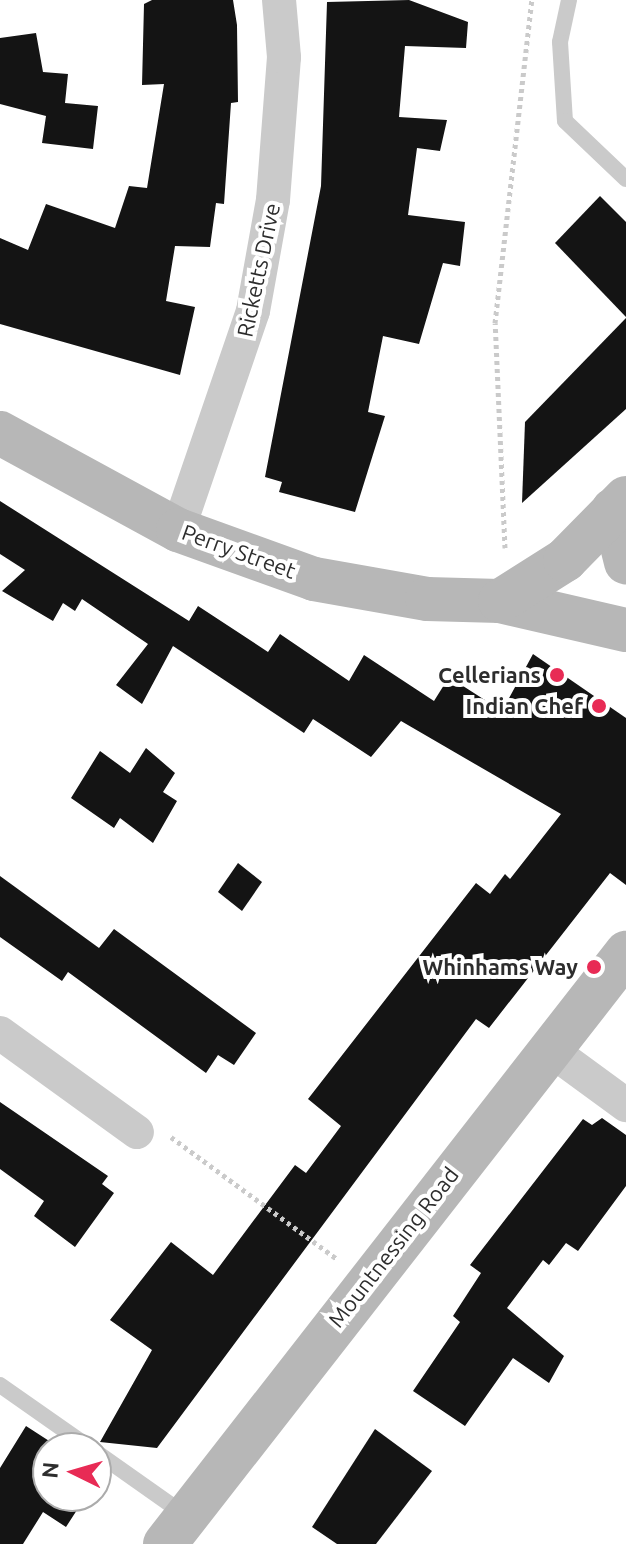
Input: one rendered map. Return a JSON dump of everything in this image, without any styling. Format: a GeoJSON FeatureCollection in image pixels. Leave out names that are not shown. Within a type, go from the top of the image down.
{"type":"FeatureCollection","features":[{"type":"Feature","properties":{"kind":"street","name":"Ricketts Drive"},"geometry":{"type":"LineString","coordinates":[[178,530],[253,311],[275,184],[284,57],[279,0]]}},
{"type":"Feature","properties":{"kind":"street","name":"Perry Street"},"geometry":{"type":"LineString","coordinates":[[0,433],[178,530],[314,579],[427,599],[516,592],[626,630]]}},
{"type":"Feature","properties":{"kind":"street"},"geometry":{"type":"LineString","coordinates":[[516,592],[620,504]]}},
{"type":"Feature","properties":{"kind":"street"},"geometry":{"type":"LineString","coordinates":[[620,504],[626,562]]}},
{"type":"Feature","properties":{"kind":"street","name":"Mountnessing Road"},"geometry":{"type":"LineString","coordinates":[[175,1529],[548,1048],[626,953]]}},
{"type":"Feature","properties":{"kind":"street"},"geometry":{"type":"LineString","coordinates":[[0,1033],[137,1132]]}},
{"type":"Feature","properties":{"kind":"street"},"geometry":{"type":"LineString","coordinates":[[548,1048],[626,1105]]}},
{"type":"Feature","properties":{"kind":"lane"},"geometry":{"type":"LineString","coordinates":[[569,0],[560,42],[565,121],[626,179]]}},
{"type":"Feature","properties":{"kind":"lane"},"geometry":{"type":"LineString","coordinates":[[0,1385],[67,1432]]}},
{"type":"Feature","properties":{"kind":"lane"},"geometry":{"type":"LineString","coordinates":[[112,1468],[175,1529]]}},
{"type":"Feature","properties":{"kind":"path"},"geometry":{"type":"LineString","coordinates":[[516,592],[505,551],[495,323],[532,0]]}},
{"type":"Feature","properties":{"kind":"path"},"geometry":{"type":"LineString","coordinates":[[137,1132],[164,1131],[367,1280]]}},
{"type":"Feature","properties":{"kind":"building"},"geometry":{"type":"Polygon","coordinates":[[[152,0],[233,0],[237,25],[238,102],[231,103],[224,204],[216,203],[210,247],[175,246],[166,301],[195,307],[180,375],[0,324],[0,238],[28,250],[46,204],[115,228],[129,186],[147,188],[164,84],[142,85],[144,4],[152,0]]]}},
{"type":"Feature","properties":{"kind":"building"},"geometry":{"type":"Polygon","coordinates":[[[409,0],[468,22],[466,48],[405,46],[399,117],[447,120],[440,151],[417,148],[408,215],[465,222],[460,266],[443,263],[419,344],[383,336],[368,412],[385,416],[355,512],[279,492],[282,482],[265,477],[321,186],[327,2],[409,0]]]}},
{"type":"Feature","properties":{"kind":"building"},"geometry":{"type":"Polygon","coordinates":[[[36,33],[43,72],[68,74],[65,103],[98,106],[93,149],[42,143],[46,116],[0,104],[0,38],[36,33]]]}},
{"type":"Feature","properties":{"kind":"building"},"geometry":{"type":"Polygon","coordinates":[[[600,196],[626,222],[626,317],[555,243],[600,196]]]}},
{"type":"Feature","properties":{"kind":"building"},"geometry":{"type":"Polygon","coordinates":[[[626,318],[626,409],[522,503],[525,422],[626,318]]]}},
{"type":"Feature","properties":{"kind":"building"},"geometry":{"type":"Polygon","coordinates":[[[0,501],[189,621],[198,606],[268,652],[280,634],[349,681],[364,655],[434,701],[449,677],[502,711],[533,654],[626,718],[626,885],[610,873],[489,1028],[476,1019],[157,1448],[112,1443],[112,1432],[106,1432],[152,1350],[110,1320],[171,1242],[213,1275],[295,1165],[306,1173],[341,1126],[308,1099],[476,883],[490,894],[505,874],[510,879],[561,814],[401,721],[371,757],[313,719],[304,733],[173,646],[142,704],[116,685],[148,644],[82,599],[75,611],[63,603],[53,621],[2,591],[25,570],[0,554],[0,501]]]}},
{"type":"Feature","properties":{"kind":"building"},"geometry":{"type":"Polygon","coordinates":[[[146,748],[175,773],[163,792],[177,801],[153,843],[120,818],[114,828],[71,798],[100,751],[130,773],[146,748]]]}},
{"type":"Feature","properties":{"kind":"building"},"geometry":{"type":"Polygon","coordinates":[[[238,863],[262,882],[242,911],[218,892],[238,863]]]}},
{"type":"Feature","properties":{"kind":"building"},"geometry":{"type":"Polygon","coordinates":[[[0,876],[99,948],[114,929],[256,1033],[234,1065],[218,1055],[206,1073],[68,972],[62,981],[0,937],[0,876]]]}},
{"type":"Feature","properties":{"kind":"building"},"geometry":{"type":"Polygon","coordinates":[[[0,1102],[108,1176],[102,1184],[114,1193],[75,1247],[34,1216],[44,1201],[0,1169],[0,1102]]]}},
{"type":"Feature","properties":{"kind":"building"},"geometry":{"type":"Polygon","coordinates":[[[602,1118],[626,1135],[626,1186],[578,1251],[566,1243],[549,1265],[543,1260],[507,1308],[564,1356],[549,1383],[513,1358],[465,1426],[413,1391],[460,1322],[453,1316],[481,1273],[470,1265],[583,1119],[592,1125],[602,1118]]]}},
{"type":"Feature","properties":{"kind":"building"},"geometry":{"type":"Polygon","coordinates":[[[26,1426],[35,1432],[32,1432],[32,1512],[43,1512],[23,1544],[0,1544],[0,1468],[26,1426]]]}},
{"type":"Feature","properties":{"kind":"building"},"geometry":{"type":"Polygon","coordinates":[[[375,1429],[432,1471],[376,1544],[337,1544],[312,1527],[375,1429]]]}},
{"type":"Feature","properties":{"kind":"building"},"geometry":{"type":"Polygon","coordinates":[[[43,1512],[76,1512],[66,1527],[43,1512]]]}},
{"type":"Feature","properties":{"kind":"place","name":"Cellerians"},"geometry":{"type":"Point","coordinates":[557,675]}},
{"type":"Feature","properties":{"kind":"place","name":"Indian Chef"},"geometry":{"type":"Point","coordinates":[599,706]}},
{"type":"Feature","properties":{"kind":"place","name":"Whinhams Way"},"geometry":{"type":"Point","coordinates":[594,967]}}]}
